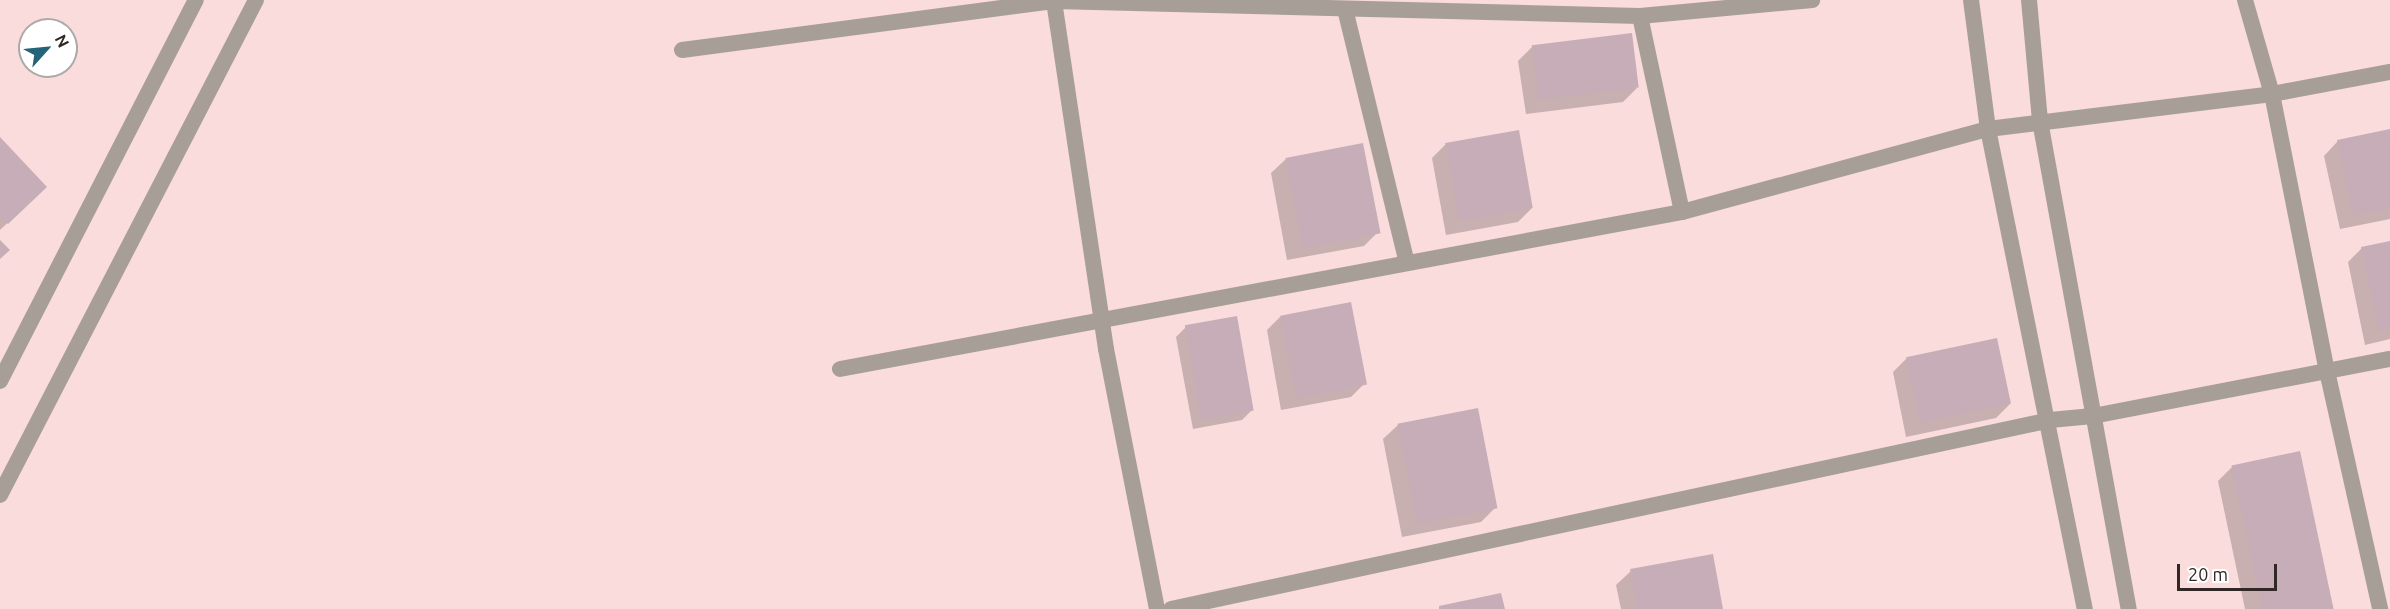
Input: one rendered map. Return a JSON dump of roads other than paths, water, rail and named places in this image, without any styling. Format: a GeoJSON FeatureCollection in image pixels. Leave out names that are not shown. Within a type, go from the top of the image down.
{"type":"FeatureCollection","features":[{"type":"Feature","properties":{"kind":"street"},"geometry":{"type":"LineString","coordinates":[[0,381],[196,0]]}},
{"type":"Feature","properties":{"kind":"street"},"geometry":{"type":"LineString","coordinates":[[0,495],[256,0]]}},
{"type":"Feature","properties":{"kind":"street"},"geometry":{"type":"LineString","coordinates":[[682,50],[1054,2],[1640,16],[1812,0]]}},
{"type":"Feature","properties":{"kind":"street"},"geometry":{"type":"LineString","coordinates":[[1971,0],[1988,129],[2050,420],[2085,609]]}},
{"type":"Feature","properties":{"kind":"street"},"geometry":{"type":"LineString","coordinates":[[2029,0],[2040,122],[2129,609]]}},
{"type":"Feature","properties":{"kind":"street"},"geometry":{"type":"LineString","coordinates":[[2245,0],[2272,94],[2327,371],[2380,609]]}},
{"type":"Feature","properties":{"kind":"street"},"geometry":{"type":"LineString","coordinates":[[1054,2],[1101,319],[1157,609]]}},
{"type":"Feature","properties":{"kind":"street"},"geometry":{"type":"LineString","coordinates":[[1345,9],[1407,262]]}},
{"type":"Feature","properties":{"kind":"street"},"geometry":{"type":"LineString","coordinates":[[1640,16],[1682,212]]}},
{"type":"Feature","properties":{"kind":"street"},"geometry":{"type":"LineString","coordinates":[[840,369],[1682,212],[1988,129],[2272,94],[2390,72]]}},
{"type":"Feature","properties":{"kind":"street"},"geometry":{"type":"LineString","coordinates":[[1171,609],[2050,420],[2093,416],[2390,359]]}}]}
